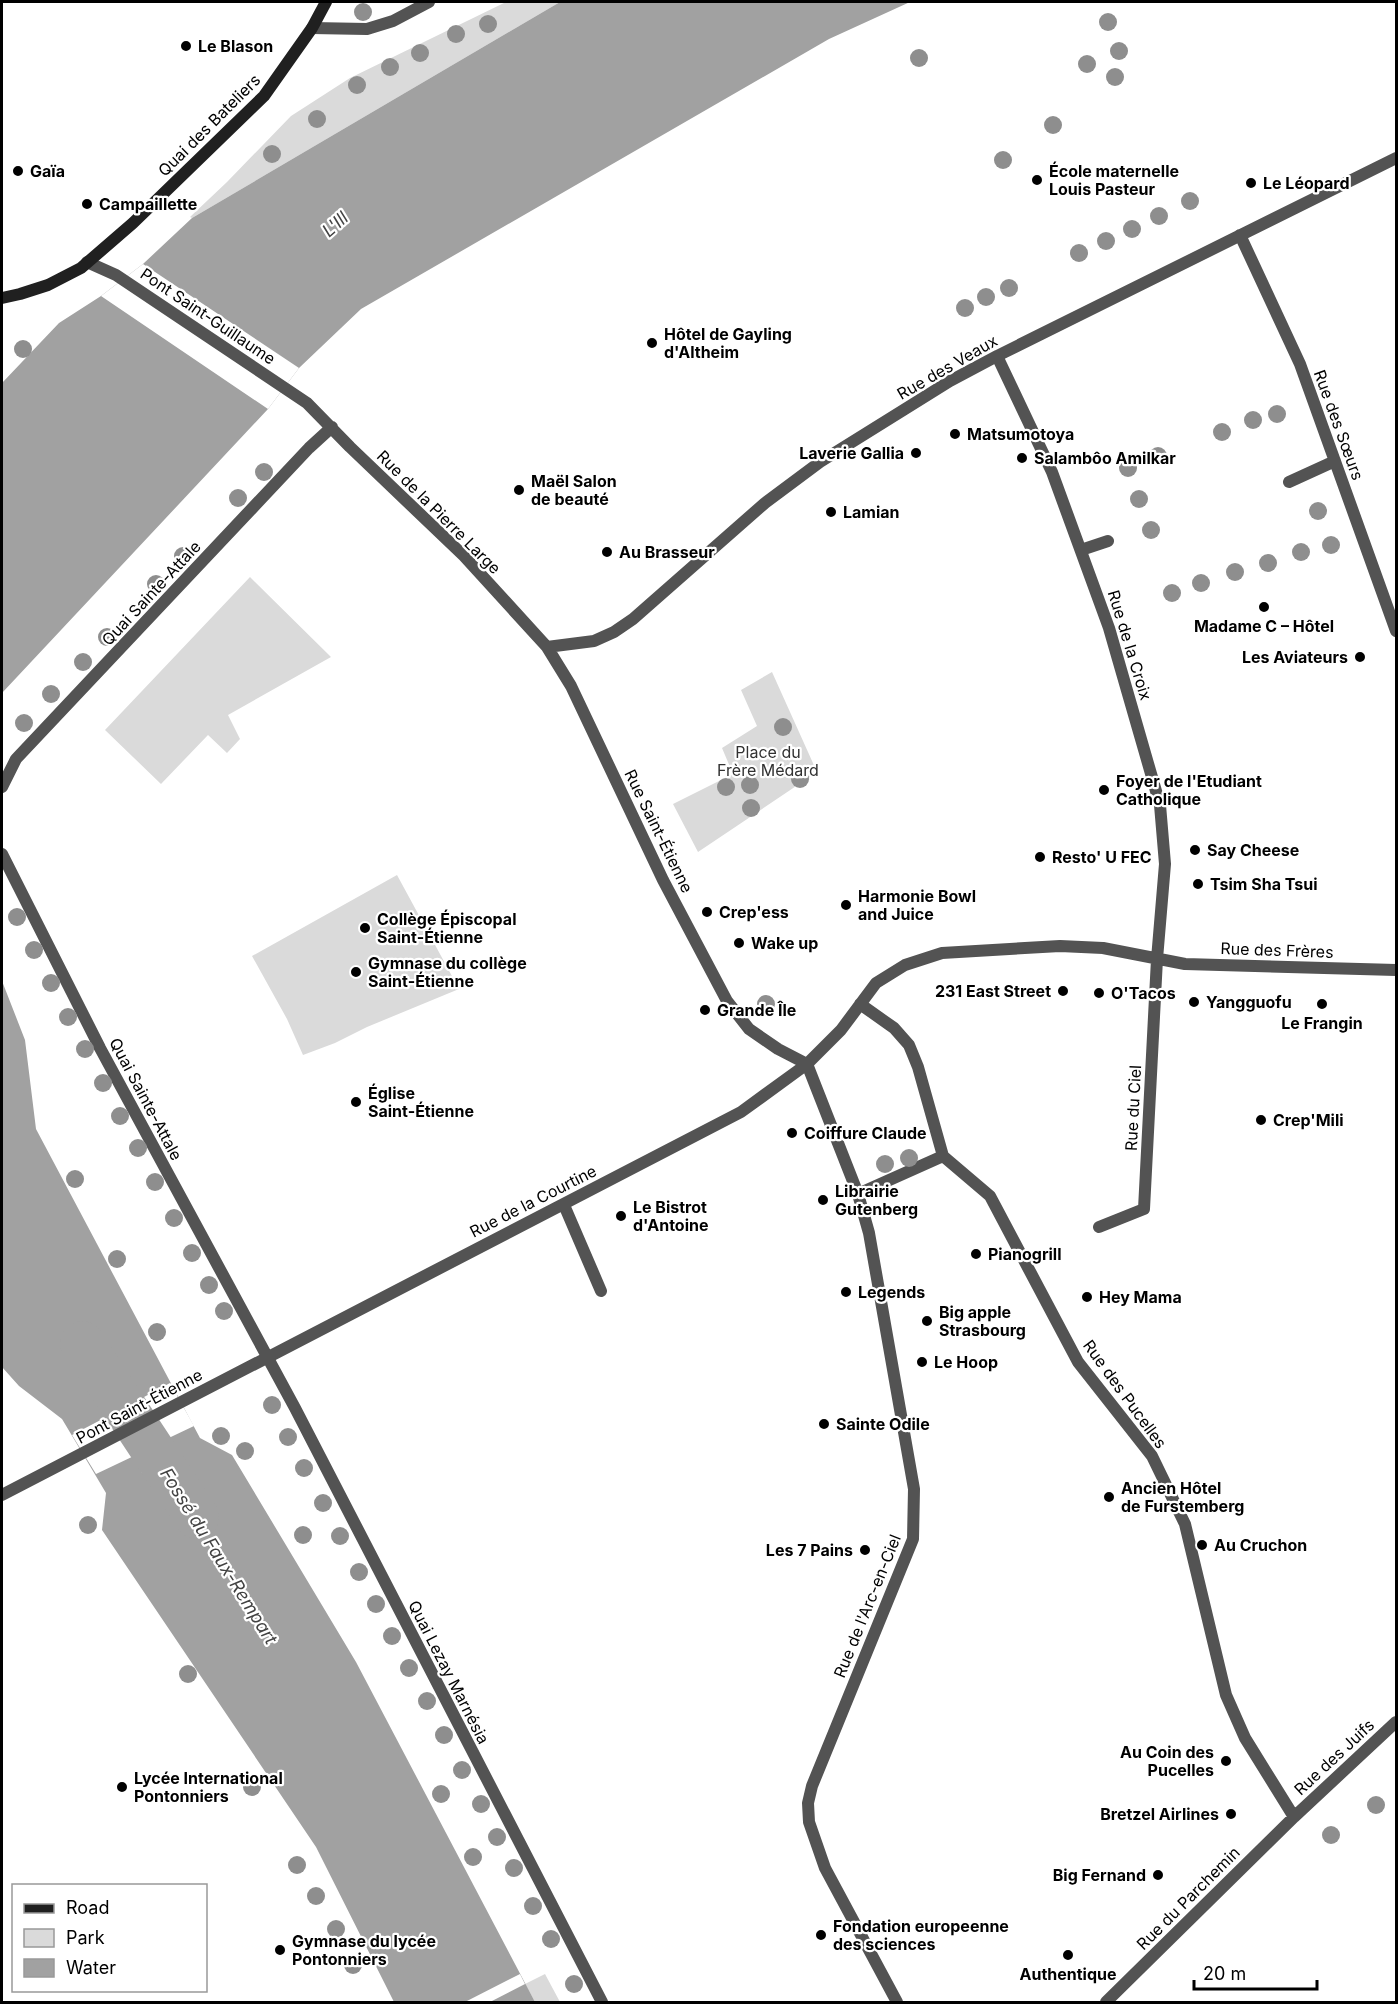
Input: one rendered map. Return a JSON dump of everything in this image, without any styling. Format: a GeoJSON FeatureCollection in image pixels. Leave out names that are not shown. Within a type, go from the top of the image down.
{"type":"FeatureCollection","features":[{"type":"Feature","properties":{"kind":"street","name":"Quai des Bateliers"},"geometry":{"type":"LineString","coordinates":[[2,298],[48,285],[81,268],[133,224],[264,96],[312,28],[326,2]]}},
{"type":"Feature","properties":{"kind":"street"},"geometry":{"type":"LineString","coordinates":[[312,28],[367,29],[393,21],[429,2]]}},
{"type":"Feature","properties":{"kind":"street","name":"Rue des Veaux"},"geometry":{"type":"LineString","coordinates":[[546,647],[594,641],[614,632],[633,619],[765,503],[820,462],[950,381],[1396,158]]}},
{"type":"Feature","properties":{"kind":"street","name":"Rue des Sœurs"},"geometry":{"type":"LineString","coordinates":[[1240,235],[1300,364],[1396,631]]}},
{"type":"Feature","properties":{"kind":"street","name":"Pont Saint-Guillaume"},"geometry":{"type":"LineString","coordinates":[[87,262],[116,275],[307,403]]}},
{"type":"Feature","properties":{"kind":"street","name":"Rue de la Croix"},"geometry":{"type":"LineString","coordinates":[[997,356],[1052,472],[1081,550],[1109,628],[1160,804],[1165,864],[1157,959]]}},
{"type":"Feature","properties":{"kind":"street","name":"Rue de la Pierre Large"},"geometry":{"type":"LineString","coordinates":[[307,403],[464,556],[546,647]]}},
{"type":"Feature","properties":{"kind":"street","name":"Quai Sainte-Attale"},"geometry":{"type":"LineString","coordinates":[[2,787],[16,759],[296,462],[332,427]]}},
{"type":"Feature","properties":{"kind":"street"},"geometry":{"type":"LineString","coordinates":[[1289,482],[1335,461]]}},
{"type":"Feature","properties":{"kind":"street"},"geometry":{"type":"LineString","coordinates":[[1081,550],[1108,540]]}},
{"type":"Feature","properties":{"kind":"street","name":"Rue Saint-Étienne"},"geometry":{"type":"LineString","coordinates":[[546,647],[571,686],[663,880],[727,1001],[749,1029],[807,1065]]}},
{"type":"Feature","properties":{"kind":"street","name":"Quai Sainte-Attale"},"geometry":{"type":"LineString","coordinates":[[2,854],[100,1048],[268,1357]]}},
{"type":"Feature","properties":{"kind":"street","name":"Rue des Frères"},"geometry":{"type":"LineString","coordinates":[[860,1004],[876,983],[905,966],[942,953],[1060,946],[1104,948],[1185,964],[1396,970]]}},
{"type":"Feature","properties":{"kind":"street","name":"Rue du Ciel"},"geometry":{"type":"LineString","coordinates":[[1099,1227],[1144,1209],[1157,959]]}},
{"type":"Feature","properties":{"kind":"street"},"geometry":{"type":"LineString","coordinates":[[858,1194],[943,1156],[921,1077],[909,1045],[894,1029],[860,1004]]}},
{"type":"Feature","properties":{"kind":"street","name":"Rue de la Courtine"},"geometry":{"type":"LineString","coordinates":[[268,1357],[741,1112],[807,1065],[841,1030],[860,1004]]}},
{"type":"Feature","properties":{"kind":"street","name":"Rue de l'Arc-en-Ciel"},"geometry":{"type":"LineString","coordinates":[[807,1065],[858,1194],[868,1233],[914,1489],[913,1539],[812,1786],[808,1813],[812,1833],[825,1868],[897,2002]]}},
{"type":"Feature","properties":{"kind":"street","name":"Rue des Pucelles"},"geometry":{"type":"LineString","coordinates":[[943,1156],[990,1196],[1078,1362],[1152,1456],[1185,1524],[1226,1695],[1245,1738],[1294,1816]]}},
{"type":"Feature","properties":{"kind":"street"},"geometry":{"type":"LineString","coordinates":[[564,1204],[601,1291]]}},
{"type":"Feature","properties":{"kind":"street","name":"Pont Saint-Étienne"},"geometry":{"type":"LineString","coordinates":[[2,1495],[268,1357]]}},
{"type":"Feature","properties":{"kind":"street","name":"Quai Lezay Marnésia"},"geometry":{"type":"LineString","coordinates":[[268,1357],[602,2002]]}},
{"type":"Feature","properties":{"kind":"street","name":"Rue des Juifs"},"geometry":{"type":"LineString","coordinates":[[1294,1816],[1396,1722]]}},
{"type":"Feature","properties":{"kind":"street","name":"Rue du Parchemin"},"geometry":{"type":"LineString","coordinates":[[1106,2002],[1294,1816]]}},
{"type":"Feature","properties":{"kind":"green space"},"geometry":{"type":"Polygon","coordinates":[[[506,2],[560,2],[192,218],[190,217],[291,116],[350,78],[506,2]]]}},
{"type":"Feature","properties":{"kind":"green space"},"geometry":{"type":"Polygon","coordinates":[[[250,577],[331,657],[228,715],[240,739],[227,753],[208,735],[161,784],[105,730],[250,577]]]}},
{"type":"Feature","properties":{"kind":"green space","name":"Place du Frère Médard"},"geometry":{"type":"Polygon","coordinates":[[[772,672],[817,772],[698,852],[673,804],[733,774],[722,748],[757,726],[741,690],[772,672]]]}},
{"type":"Feature","properties":{"kind":"green space","name":"Gymnase du collège Saint-Étienne"},"geometry":{"type":"Polygon","coordinates":[[[397,875],[459,989],[303,1055],[287,1019],[252,956],[397,875]]]}},
{"type":"Feature","properties":{"kind":"green space"},"geometry":{"type":"Polygon","coordinates":[[[545,1974],[560,2002],[535,2002],[525,1984],[545,1974]]]}},
{"type":"Feature","properties":{"kind":"water","name":"L'Ill"},"geometry":{"type":"Polygon","coordinates":[[[560,2],[910,2],[829,39],[361,309],[299,368],[268,409],[2,693],[2,383],[59,323],[101,296],[143,264],[192,218],[560,2]]]}},
{"type":"Feature","properties":{"kind":"water"},"geometry":{"type":"Polygon","coordinates":[[[2,981],[25,1040],[36,1129],[200,1438],[232,1455],[356,1662],[535,2002],[394,2002],[316,1847],[102,1530],[106,1493],[62,1419],[19,1386],[2,1367],[2,981]],[[118,1392],[111,1395],[107,1407],[142,1473],[156,1477],[161,1475],[166,1460],[130,1396],[118,1392]]]}},
{"type":"Feature","properties":{"kind":"pier"},"geometry":{"type":"Polygon","coordinates":[[[143,264],[299,368],[268,409],[101,296],[143,264]]]}},
{"type":"Feature","properties":{"kind":"pier"},"geometry":{"type":"Polygon","coordinates":[[[170,1383],[194,1426],[154,1445],[131,1404],[170,1383]]]}},
{"type":"Feature","properties":{"kind":"pier"},"geometry":{"type":"Polygon","coordinates":[[[114,1413],[136,1455],[96,1474],[72,1435],[114,1413]]]}},
{"type":"Feature","properties":{"kind":"pier"},"geometry":{"type":"Polygon","coordinates":[[[520,1974],[525,1984],[490,2002],[465,2002],[520,1974]]]}},
{"type":"Feature","properties":{"kind":"waterway","name":"Fossé du Faux-Rempart"},"geometry":{"type":"LineString","coordinates":[[82,1343],[197,1517]]}},
{"type":"Feature","properties":{"kind":"place","name":"Le Blason"},"geometry":{"type":"Point","coordinates":[186,46]}},
{"type":"Feature","properties":{"kind":"place","name":"Gaïa"},"geometry":{"type":"Point","coordinates":[18,171]}},
{"type":"Feature","properties":{"kind":"place","name":"École maternelle Louis Pasteur"},"geometry":{"type":"Point","coordinates":[1037,180]}},
{"type":"Feature","properties":{"kind":"place","name":"Le Léopard"},"geometry":{"type":"Point","coordinates":[1251,183]}},
{"type":"Feature","properties":{"kind":"place","name":"Campaillette"},"geometry":{"type":"Point","coordinates":[87,204]}},
{"type":"Feature","properties":{"kind":"place","name":"Hôtel de Gayling d'Altheim"},"geometry":{"type":"Point","coordinates":[652,343]}},
{"type":"Feature","properties":{"kind":"place","name":"Matsumotoya"},"geometry":{"type":"Point","coordinates":[955,434]}},
{"type":"Feature","properties":{"kind":"place","name":"Laverie Gallia"},"geometry":{"type":"Point","coordinates":[916,453]}},
{"type":"Feature","properties":{"kind":"place","name":"Salambôo Amilkar"},"geometry":{"type":"Point","coordinates":[1022,458]}},
{"type":"Feature","properties":{"kind":"place","name":"Maël Salon de beauté"},"geometry":{"type":"Point","coordinates":[519,490]}},
{"type":"Feature","properties":{"kind":"place","name":"Lamian"},"geometry":{"type":"Point","coordinates":[831,512]}},
{"type":"Feature","properties":{"kind":"place","name":"Au Brasseur"},"geometry":{"type":"Point","coordinates":[607,552]}},
{"type":"Feature","properties":{"kind":"place","name":"Madame C – Hôtel"},"geometry":{"type":"Point","coordinates":[1264,607]}},
{"type":"Feature","properties":{"kind":"place","name":"Les Aviateurs"},"geometry":{"type":"Point","coordinates":[1360,657]}},
{"type":"Feature","properties":{"kind":"place","name":"Foyer de l'Etudiant Catholique"},"geometry":{"type":"Point","coordinates":[1104,790]}},
{"type":"Feature","properties":{"kind":"place","name":"Say Cheese"},"geometry":{"type":"Point","coordinates":[1195,850]}},
{"type":"Feature","properties":{"kind":"place","name":"Resto' U FEC"},"geometry":{"type":"Point","coordinates":[1040,857]}},
{"type":"Feature","properties":{"kind":"place","name":"Tsim Sha Tsui"},"geometry":{"type":"Point","coordinates":[1198,884]}},
{"type":"Feature","properties":{"kind":"place","name":"Harmonie Bowl and Juice"},"geometry":{"type":"Point","coordinates":[846,905]}},
{"type":"Feature","properties":{"kind":"place","name":"Crep'ess"},"geometry":{"type":"Point","coordinates":[707,912]}},
{"type":"Feature","properties":{"kind":"place","name":"Collège Épiscopal Saint-Étienne"},"geometry":{"type":"Point","coordinates":[365,928]}},
{"type":"Feature","properties":{"kind":"place","name":"Wake up"},"geometry":{"type":"Point","coordinates":[739,943]}},
{"type":"Feature","properties":{"kind":"place","name":"Gymnase du collège Saint-Étienne"},"geometry":{"type":"Point","coordinates":[356,972]}},
{"type":"Feature","properties":{"kind":"place","name":"231 East Street"},"geometry":{"type":"Point","coordinates":[1063,991]}},
{"type":"Feature","properties":{"kind":"place","name":"O'Tacos"},"geometry":{"type":"Point","coordinates":[1099,993]}},
{"type":"Feature","properties":{"kind":"place","name":"Yangguofu"},"geometry":{"type":"Point","coordinates":[1194,1002]}},
{"type":"Feature","properties":{"kind":"place","name":"Le Frangin"},"geometry":{"type":"Point","coordinates":[1322,1004]}},
{"type":"Feature","properties":{"kind":"place","name":"Grande Île"},"geometry":{"type":"Point","coordinates":[705,1010]}},
{"type":"Feature","properties":{"kind":"place","name":"Église Saint-Étienne"},"geometry":{"type":"Point","coordinates":[356,1102]}},
{"type":"Feature","properties":{"kind":"place","name":"Crep'Mili"},"geometry":{"type":"Point","coordinates":[1261,1120]}},
{"type":"Feature","properties":{"kind":"place","name":"Coiffure Claude"},"geometry":{"type":"Point","coordinates":[792,1133]}},
{"type":"Feature","properties":{"kind":"place","name":"Librairie Gutenberg"},"geometry":{"type":"Point","coordinates":[823,1200]}},
{"type":"Feature","properties":{"kind":"place","name":"Le Bistrot d'Antoine"},"geometry":{"type":"Point","coordinates":[621,1216]}},
{"type":"Feature","properties":{"kind":"place","name":"Pianogrill"},"geometry":{"type":"Point","coordinates":[976,1254]}},
{"type":"Feature","properties":{"kind":"place","name":"Legends"},"geometry":{"type":"Point","coordinates":[846,1292]}},
{"type":"Feature","properties":{"kind":"place","name":"Hey Mama"},"geometry":{"type":"Point","coordinates":[1087,1297]}},
{"type":"Feature","properties":{"kind":"place","name":"Big apple Strasbourg"},"geometry":{"type":"Point","coordinates":[927,1321]}},
{"type":"Feature","properties":{"kind":"place","name":"Le Hoop"},"geometry":{"type":"Point","coordinates":[922,1362]}},
{"type":"Feature","properties":{"kind":"place","name":"Sainte Odile"},"geometry":{"type":"Point","coordinates":[824,1424]}},
{"type":"Feature","properties":{"kind":"place","name":"Ancien Hôtel de Furstemberg"},"geometry":{"type":"Point","coordinates":[1109,1497]}},
{"type":"Feature","properties":{"kind":"place","name":"Au Cruchon"},"geometry":{"type":"Point","coordinates":[1202,1545]}},
{"type":"Feature","properties":{"kind":"place","name":"Les 7 Pains"},"geometry":{"type":"Point","coordinates":[865,1550]}},
{"type":"Feature","properties":{"kind":"place","name":"Au Coin des Pucelles"},"geometry":{"type":"Point","coordinates":[1226,1761]}},
{"type":"Feature","properties":{"kind":"place","name":"Lycée International Pontonniers"},"geometry":{"type":"Point","coordinates":[122,1787]}},
{"type":"Feature","properties":{"kind":"place","name":"Bretzel Airlines"},"geometry":{"type":"Point","coordinates":[1231,1814]}},
{"type":"Feature","properties":{"kind":"place","name":"Big Fernand"},"geometry":{"type":"Point","coordinates":[1158,1875]}},
{"type":"Feature","properties":{"kind":"place","name":"Fondation europeenne des sciences"},"geometry":{"type":"Point","coordinates":[821,1935]}},
{"type":"Feature","properties":{"kind":"place","name":"Gymnase du lycée Pontonniers"},"geometry":{"type":"Point","coordinates":[280,1950]}},
{"type":"Feature","properties":{"kind":"place","name":"Authentique"},"geometry":{"type":"Point","coordinates":[1068,1955]}}]}
